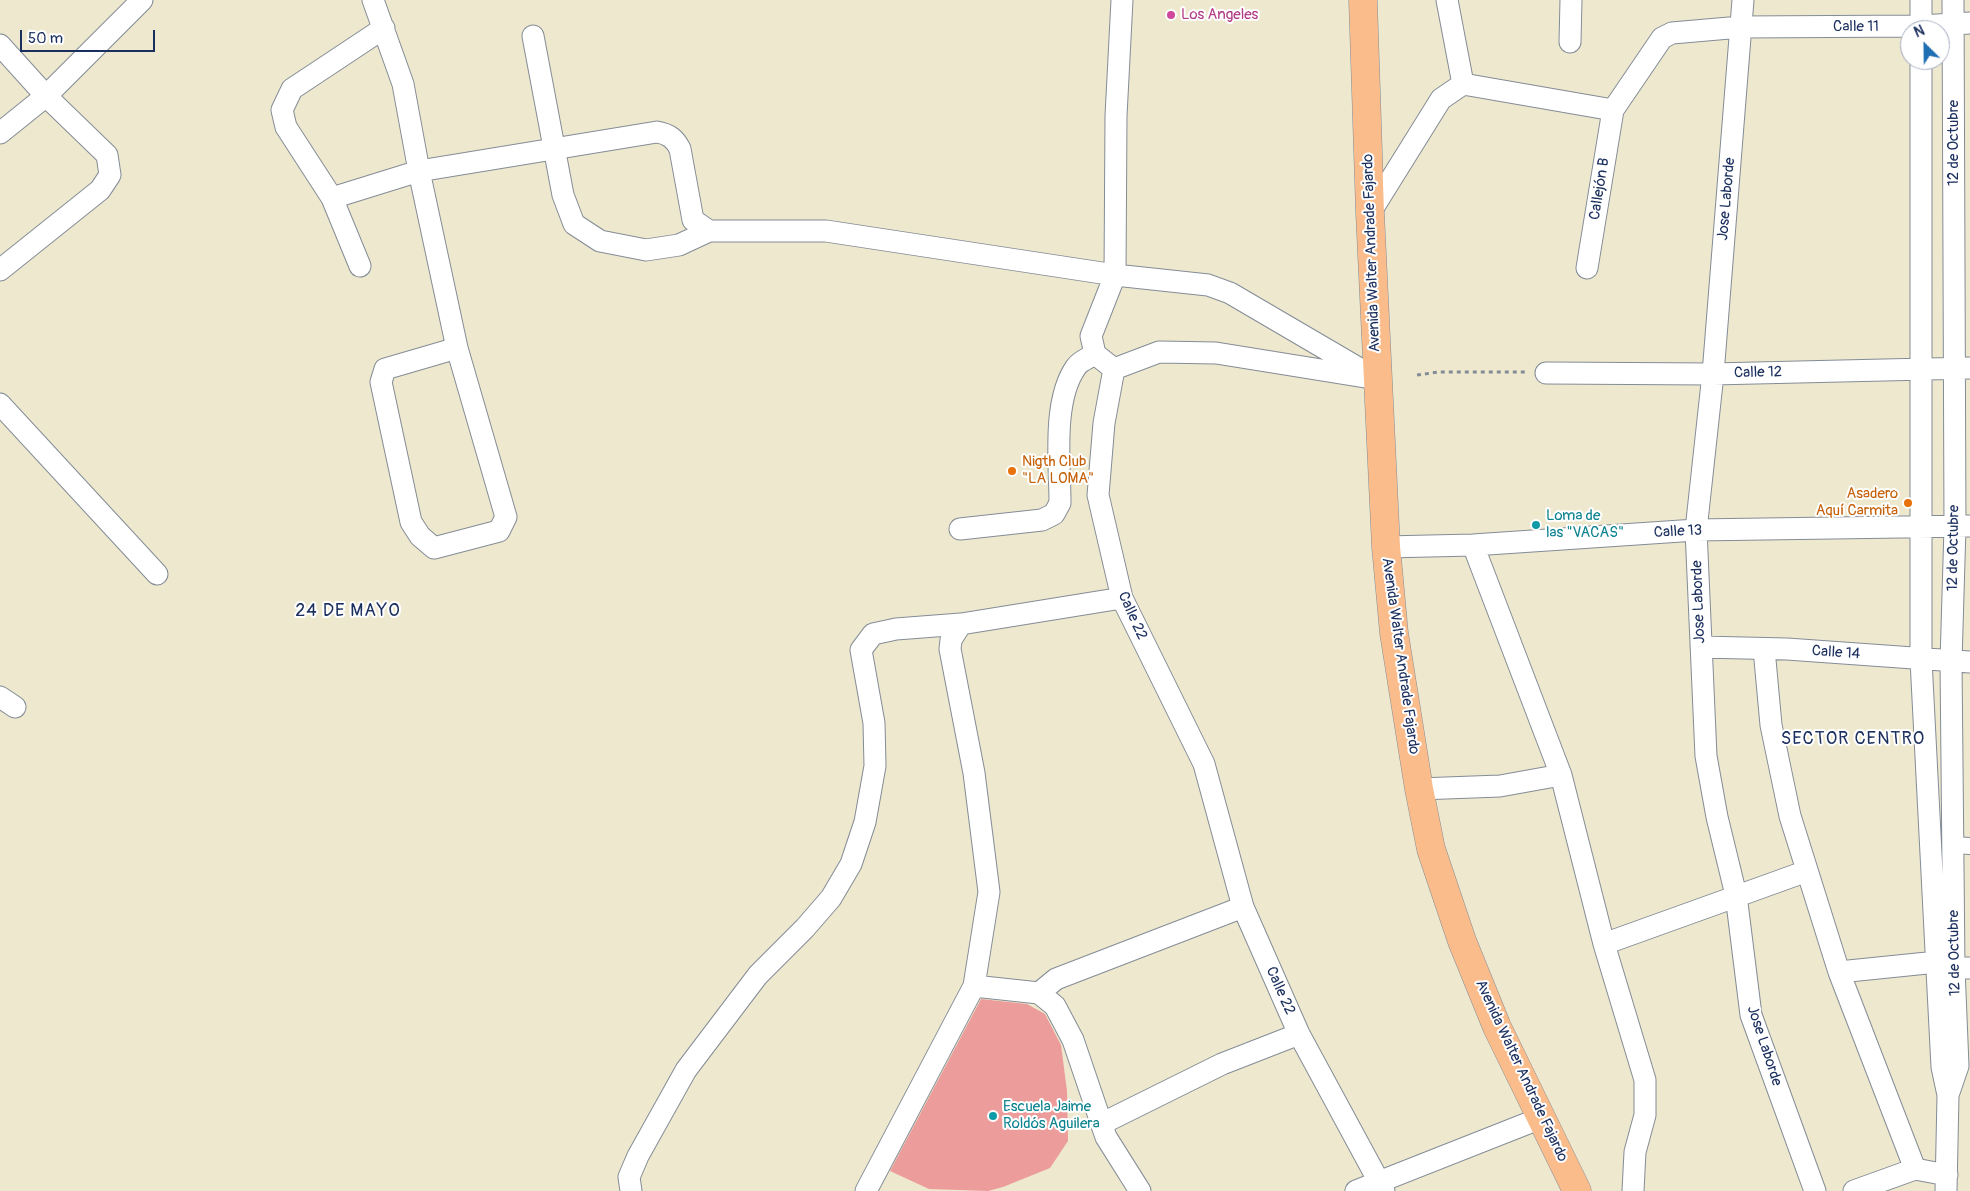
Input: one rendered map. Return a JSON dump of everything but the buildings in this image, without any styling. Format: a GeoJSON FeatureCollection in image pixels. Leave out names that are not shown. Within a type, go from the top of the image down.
{"type":"FeatureCollection","features":[{"type":"Feature","properties":{"kind":"main road","name":"Avenida Walter Andrade Fajardo"},"geometry":{"type":"LineString","coordinates":[[1363,0],[1370,213],[1386,547],[1394,633],[1418,789],[1431,849],[1462,941],[1497,1027],[1577,1191]]}},
{"type":"Feature","properties":{"kind":"street"},"geometry":{"type":"LineString","coordinates":[[0,134],[46,96],[142,0]]}},
{"type":"Feature","properties":{"kind":"street"},"geometry":{"type":"LineString","coordinates":[[373,0],[403,84],[419,171],[457,348],[506,517],[499,531],[434,548],[420,536],[411,522],[381,382],[385,369],[457,348]]}},
{"type":"Feature","properties":{"kind":"street"},"geometry":{"type":"LineString","coordinates":[[1122,0],[1116,116],[1115,275],[1091,336],[1095,354],[1114,370],[1159,352],[1216,353],[1377,379]]}},
{"type":"Feature","properties":{"kind":"street"},"geometry":{"type":"LineString","coordinates":[[1446,0],[1464,84]]}},
{"type":"Feature","properties":{"kind":"street"},"geometry":{"type":"LineString","coordinates":[[1570,42],[1571,0]]}},
{"type":"Feature","properties":{"kind":"street","name":"Jose Laborde"},"geometry":{"type":"LineString","coordinates":[[1743,0],[1713,374],[1696,530],[1706,756],[1717,818],[1736,895],[1751,1015],[1814,1191]]}},
{"type":"Feature","properties":{"kind":"street"},"geometry":{"type":"LineString","coordinates":[[1921,0],[1921,20]]}},
{"type":"Feature","properties":{"kind":"street","name":"12 de Octubre"},"geometry":{"type":"LineString","coordinates":[[1953,0],[1962,24],[1963,368],[1962,846],[1954,966]]}},
{"type":"Feature","properties":{"kind":"street","name":"Calle 11"},"geometry":{"type":"LineString","coordinates":[[1613,110],[1665,35],[1741,27],[1900,28]]}},
{"type":"Feature","properties":{"kind":"street"},"geometry":{"type":"LineString","coordinates":[[360,266],[332,198],[286,127],[282,110],[292,89],[384,28]]}},
{"type":"Feature","properties":{"kind":"street"},"geometry":{"type":"LineString","coordinates":[[533,36],[563,195],[574,224],[600,241],[646,250],[679,245],[709,230],[826,231],[1115,275],[1208,285],[1230,292],[1377,379]]}},
{"type":"Feature","properties":{"kind":"street"},"geometry":{"type":"LineString","coordinates":[[0,45],[46,96],[106,154],[110,175],[100,190],[0,270]]}},
{"type":"Feature","properties":{"kind":"street","name":"12 de Octubre"},"geometry":{"type":"LineString","coordinates":[[1921,70],[1921,660],[1954,966],[1958,1066],[1948,1095],[1947,1183]]}},
{"type":"Feature","properties":{"kind":"street"},"geometry":{"type":"LineString","coordinates":[[1370,213],[1441,99],[1464,84],[1613,110]]}},
{"type":"Feature","properties":{"kind":"street","name":"Callejón B"},"geometry":{"type":"LineString","coordinates":[[1587,268],[1613,110]]}},
{"type":"Feature","properties":{"kind":"street"},"geometry":{"type":"LineString","coordinates":[[332,198],[419,171],[657,132],[665,133],[675,140],[680,149],[694,220],[709,230]]}},
{"type":"Feature","properties":{"kind":"street"},"geometry":{"type":"LineString","coordinates":[[960,529],[1042,520],[1054,514],[1060,504],[1060,416],[1067,382],[1077,365],[1095,354]]}},
{"type":"Feature","properties":{"kind":"street","name":"Calle 12"},"geometry":{"type":"LineString","coordinates":[[1546,372],[1713,374],[1963,368]]}},
{"type":"Feature","properties":{"kind":"street","name":"Calle 22"},"geometry":{"type":"LineString","coordinates":[[1114,370],[1104,423],[1098,495],[1122,598],[1204,764],[1243,907],[1300,1034],[1381,1186]]}},
{"type":"Feature","properties":{"kind":"street"},"geometry":{"type":"LineString","coordinates":[[1,406],[157,574]]}},
{"type":"Feature","properties":{"kind":"street","name":"Calle 13"},"geometry":{"type":"LineString","coordinates":[[1386,547],[1473,545],[1696,530],[1962,526]]}},
{"type":"Feature","properties":{"kind":"street"},"geometry":{"type":"LineString","coordinates":[[1473,545],[1561,775],[1604,944],[1645,1080],[1645,1115],[1635,1152],[1633,1191]]}},
{"type":"Feature","properties":{"kind":"street"},"geometry":{"type":"LineString","coordinates":[[631,1191],[629,1177],[638,1156],[686,1070],[758,975],[805,928],[830,898],[851,864],[865,822],[875,766],[874,723],[861,650],[872,634],[961,624],[1122,598]]}},
{"type":"Feature","properties":{"kind":"street"},"geometry":{"type":"LineString","coordinates":[[866,1191],[974,986],[988,892],[974,773],[950,649],[951,640],[961,624]]}},
{"type":"Feature","properties":{"kind":"street","name":"Calle 14"},"geometry":{"type":"LineString","coordinates":[[1701,648],[1764,649],[1961,662]]}},
{"type":"Feature","properties":{"kind":"street"},"geometry":{"type":"LineString","coordinates":[[1764,649],[1771,725],[1790,816],[1839,972],[1915,1169]]}},
{"type":"Feature","properties":{"kind":"street"},"geometry":{"type":"LineString","coordinates":[[1418,789],[1500,786],[1561,775]]}},
{"type":"Feature","properties":{"kind":"street"},"geometry":{"type":"LineString","coordinates":[[1604,944],[1736,895],[1808,871]]}},
{"type":"Feature","properties":{"kind":"street"},"geometry":{"type":"LineString","coordinates":[[1039,993],[1056,979],[1243,907]]}},
{"type":"Feature","properties":{"kind":"street"},"geometry":{"type":"LineString","coordinates":[[1839,972],[1954,966]]}},
{"type":"Feature","properties":{"kind":"street"},"geometry":{"type":"LineString","coordinates":[[974,986],[1039,993],[1055,1006],[1073,1040],[1101,1124],[1140,1191]]}},
{"type":"Feature","properties":{"kind":"street"},"geometry":{"type":"LineString","coordinates":[[1101,1124],[1222,1064],[1300,1034]]}},
{"type":"Feature","properties":{"kind":"street"},"geometry":{"type":"LineString","coordinates":[[1356,1191],[1381,1186],[1541,1118]]}},
{"type":"Feature","properties":{"kind":"street"},"geometry":{"type":"LineString","coordinates":[[1854,1191],[1915,1169],[1947,1183]]}},
{"type":"Feature","properties":{"kind":"path"},"geometry":{"type":"LineString","coordinates":[[1417,375],[1439,372],[1546,372]]}},
{"type":"Feature","properties":{"kind":"place","name":"Los Angeles"},"geometry":{"type":"Point","coordinates":[1171,15]}},
{"type":"Feature","properties":{"kind":"place","name":"Nigth Club \"LA LOMA\""},"geometry":{"type":"Point","coordinates":[1012,471]}},
{"type":"Feature","properties":{"kind":"place","name":"Asadero Aquí Carmita"},"geometry":{"type":"Point","coordinates":[1908,503]}},
{"type":"Feature","properties":{"kind":"place","name":"Loma de las \"VACAS\""},"geometry":{"type":"Point","coordinates":[1536,525]}},
{"type":"Feature","properties":{"kind":"place","name":"Escuela Jaime Roldós Aguilera"},"geometry":{"type":"Point","coordinates":[993,1116]}},
{"type":"Feature","properties":{"kind":"district","name":"24 DE MAYO"},"geometry":{"type":"Point","coordinates":[348,611]}},
{"type":"Feature","properties":{"kind":"district","name":"SECTOR CENTRO"},"geometry":{"type":"Point","coordinates":[1853,739]}}]}
